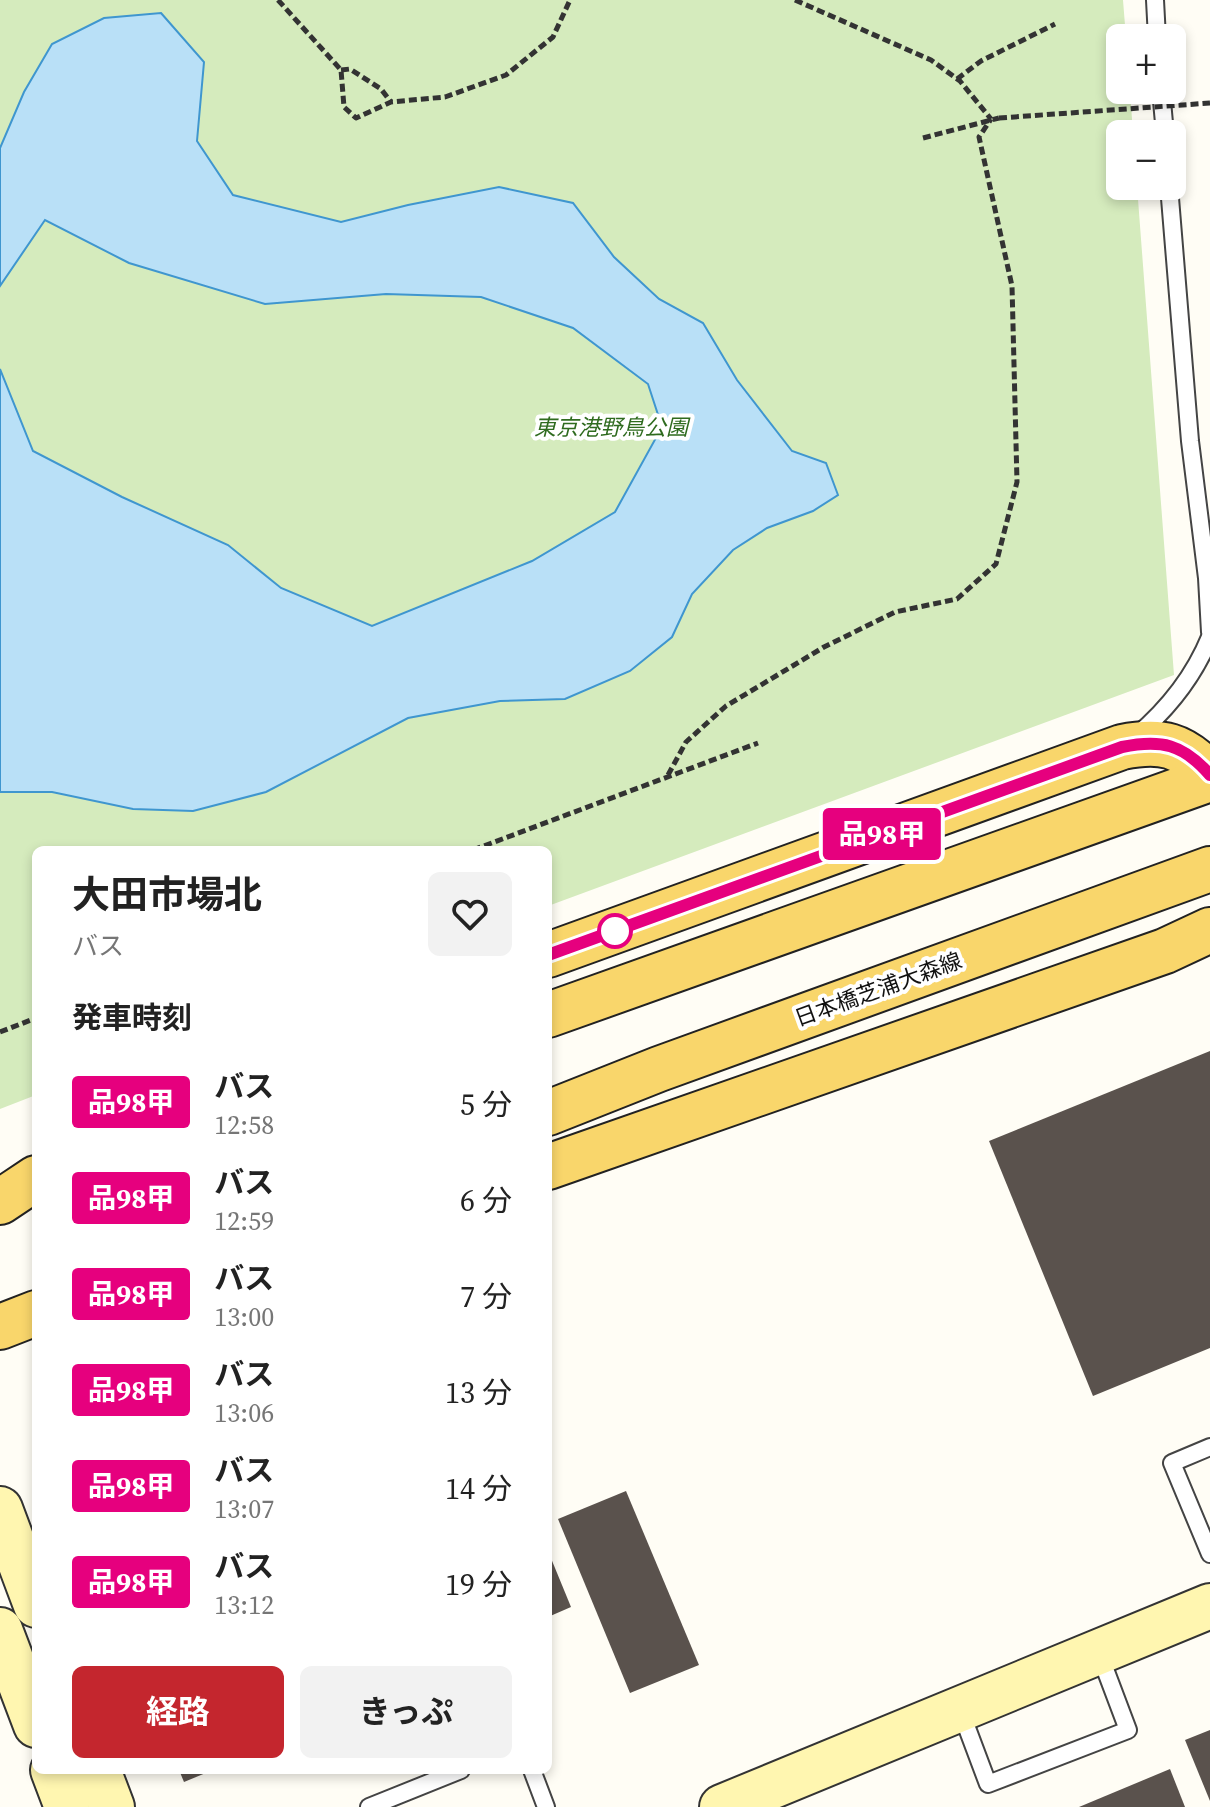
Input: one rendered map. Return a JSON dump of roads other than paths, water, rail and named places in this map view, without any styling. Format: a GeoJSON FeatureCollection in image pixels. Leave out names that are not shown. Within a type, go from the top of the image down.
{"type":"FeatureCollection","features":[{"type":"Feature","properties":{"kind":"main road"},"geometry":{"type":"LineString","coordinates":[[552,954],[1122,747],[1149,742],[1170,745],[1191,756],[1210,777],[552,1014]]}},
{"type":"Feature","properties":{"kind":"main road","name":"日本橋芝浦大森線"},"geometry":{"type":"LineString","coordinates":[[552,1111],[659,1069],[1210,869]]}},
{"type":"Feature","properties":{"kind":"main road"},"geometry":{"type":"LineString","coordinates":[[552,1166],[1169,950],[1210,930]]}},
{"type":"Feature","properties":{"kind":"main road"},"geometry":{"type":"LineString","coordinates":[[0,1202],[32,1181]]}},
{"type":"Feature","properties":{"kind":"main road"},"geometry":{"type":"LineString","coordinates":[[0,1202],[32,1192]]}},
{"type":"Feature","properties":{"kind":"main road"},"geometry":{"type":"LineString","coordinates":[[0,1327],[32,1315]]}},
{"type":"Feature","properties":{"kind":"street"},"geometry":{"type":"LineString","coordinates":[[0,1509],[32,1594]]}},
{"type":"Feature","properties":{"kind":"street"},"geometry":{"type":"LineString","coordinates":[[722,1807],[1210,1606]]}},
{"type":"Feature","properties":{"kind":"street"},"geometry":{"type":"LineString","coordinates":[[0,1630],[32,1714]]}},
{"type":"Feature","properties":{"kind":"street"},"geometry":{"type":"LineString","coordinates":[[55,1774],[67,1807]]}},
{"type":"Feature","properties":{"kind":"street"},"geometry":{"type":"LineString","coordinates":[[100,1774],[112,1807]]}},
{"type":"Feature","properties":{"kind":"lane"},"geometry":{"type":"LineString","coordinates":[[1155,0],[1156,24]]}},
{"type":"Feature","properties":{"kind":"lane"},"geometry":{"type":"LineString","coordinates":[[1122,747],[1153,722],[1176,696],[1198,666],[1210,634],[1170,200]]}},
{"type":"Feature","properties":{"kind":"lane"},"geometry":{"type":"LineString","coordinates":[[1210,1447],[1172,1463],[1210,1554]]}},
{"type":"Feature","properties":{"kind":"lane"},"geometry":{"type":"LineString","coordinates":[[959,1709],[988,1784],[1128,1730],[1098,1652]]}},
{"type":"Feature","properties":{"kind":"lane"},"geometry":{"type":"LineString","coordinates":[[369,1807],[451,1774]]}},
{"type":"Feature","properties":{"kind":"lane"},"geometry":{"type":"LineString","coordinates":[[534,1774],[546,1807]]}},
{"type":"Feature","properties":{"kind":"water"},"geometry":{"type":"Polygon","coordinates":[[[161,13],[204,62],[197,141],[233,195],[341,222],[499,187],[573,203],[614,257],[659,299],[703,323],[737,380],[792,451],[826,463],[838,495],[813,511],[767,528],[733,550],[692,594],[672,637],[630,671],[565,699],[500,701],[408,718],[266,792],[193,811],[133,809],[52,792],[0,792],[0,369],[33,451],[122,497],[228,545],[281,588],[372,626],[532,561],[615,512],[662,427],[648,384],[573,328],[481,297],[386,294],[265,304],[129,263],[45,220],[0,286],[0,148],[24,92],[52,44],[104,18],[161,13]]]}},
{"type":"Feature","properties":{"kind":"park label","name":"東京港野鳥公園"},"geometry":{"type":"Point","coordinates":[611,427]}}]}
